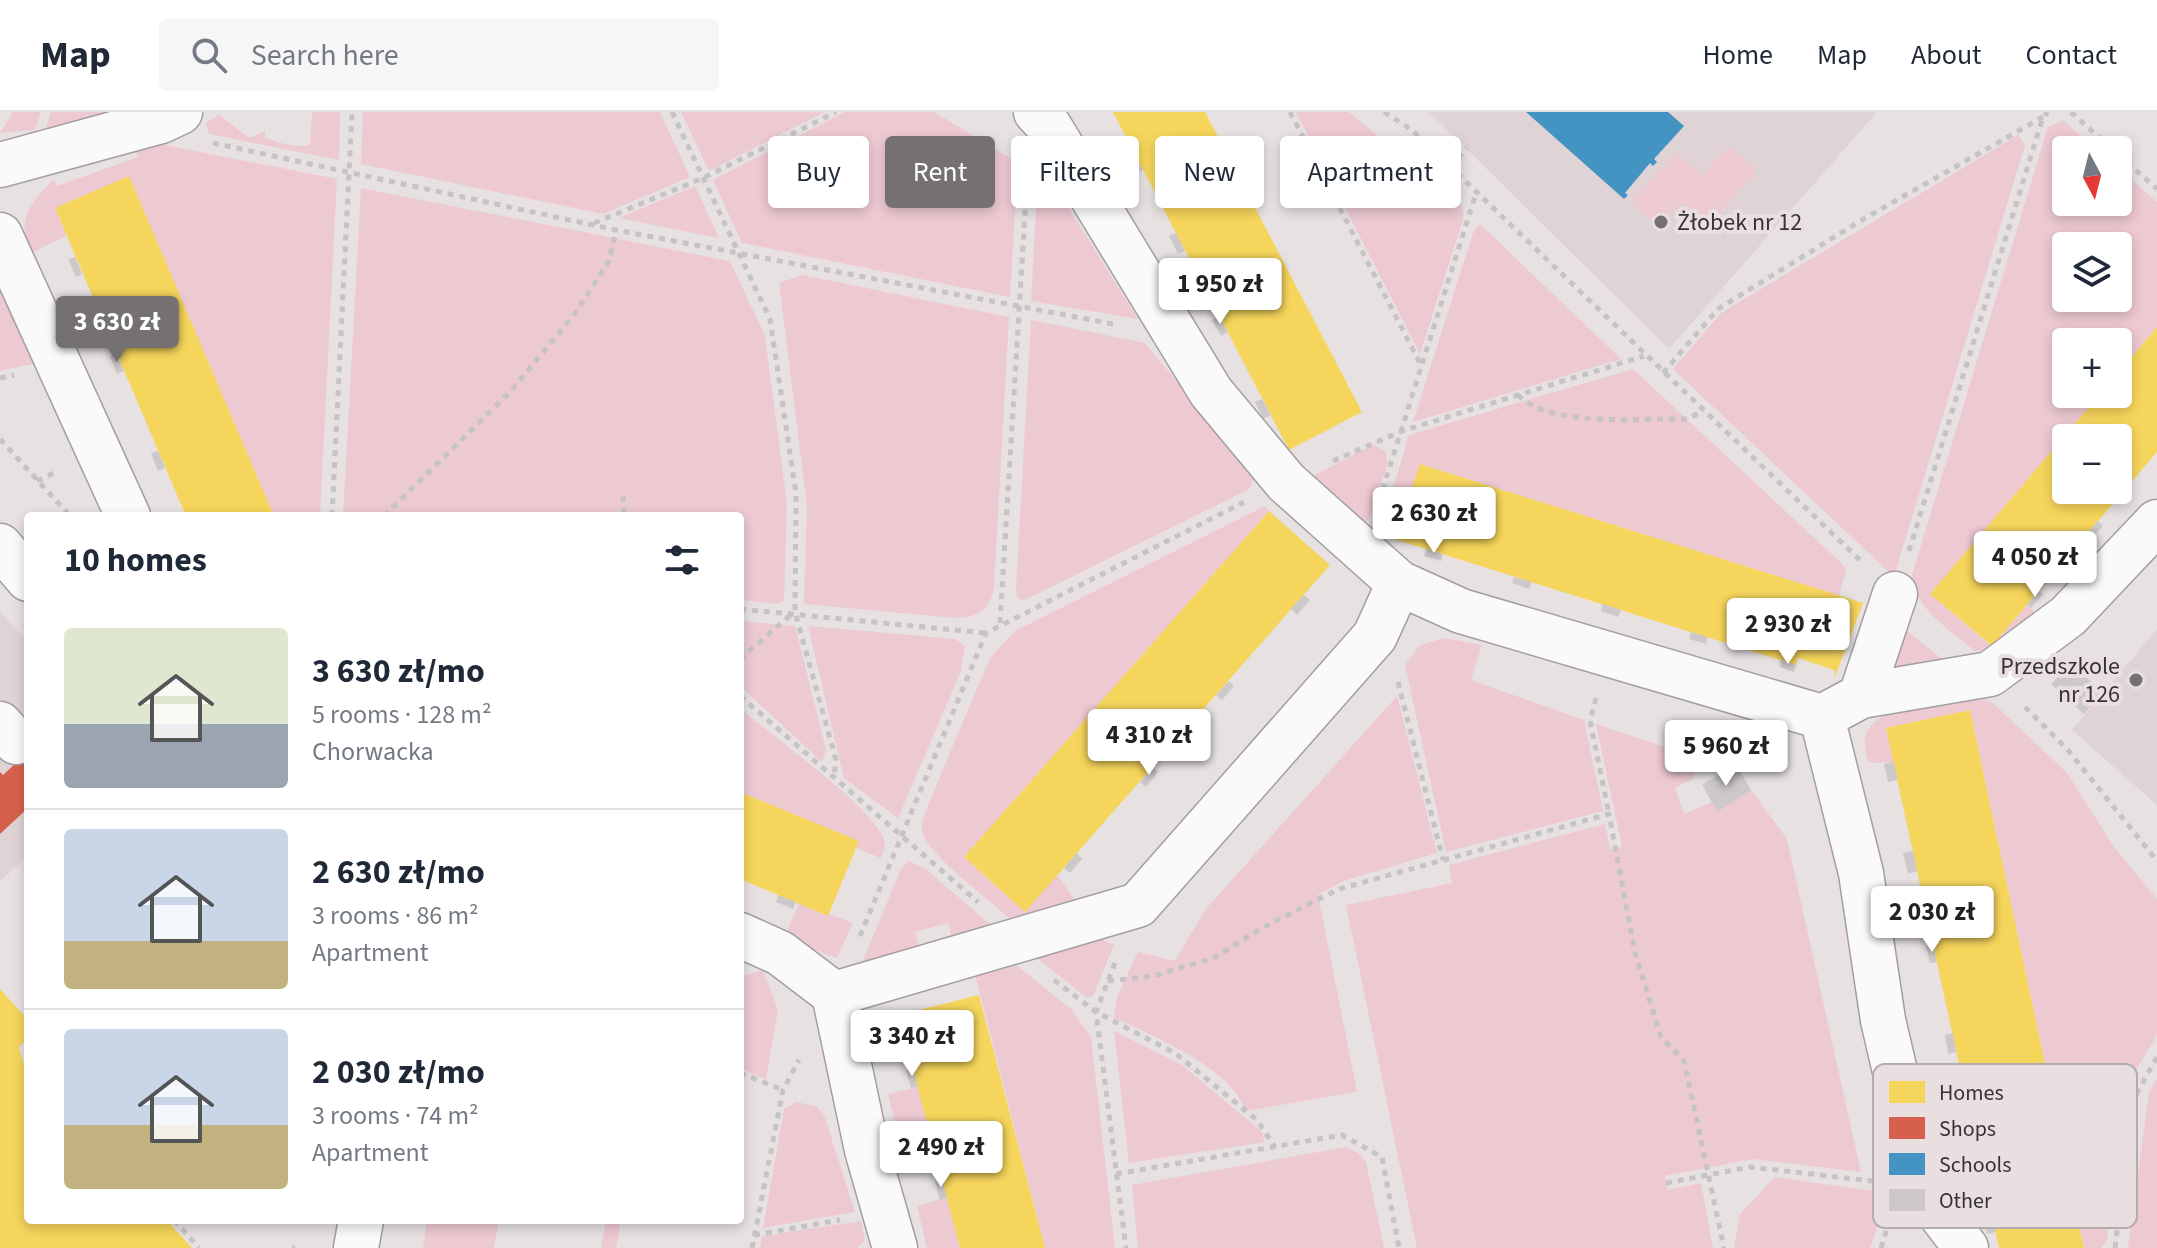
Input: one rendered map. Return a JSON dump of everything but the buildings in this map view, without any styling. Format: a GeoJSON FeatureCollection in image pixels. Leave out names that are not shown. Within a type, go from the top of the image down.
{"type":"FeatureCollection","features":[{"type":"Feature","properties":{"kind":"street"},"geometry":{"type":"LineString","coordinates":[[0,165],[177,114]]}},
{"type":"Feature","properties":{"kind":"street"},"geometry":{"type":"LineString","coordinates":[[1042,119],[1211,392],[1286,482],[1399,583],[1461,611],[1822,717],[1861,696],[1990,674],[2068,616],[2157,522]]}},
{"type":"Feature","properties":{"kind":"street"},"geometry":{"type":"LineString","coordinates":[[0,235],[126,512]]}},
{"type":"Feature","properties":{"kind":"street"},"geometry":{"type":"LineString","coordinates":[[0,546],[24,574]]}},
{"type":"Feature","properties":{"kind":"street"},"geometry":{"type":"LineString","coordinates":[[834,994],[1138,905],[1375,636],[1399,583]]}},
{"type":"Feature","properties":{"kind":"street"},"geometry":{"type":"LineString","coordinates":[[1861,696],[1895,594]]}},
{"type":"Feature","properties":{"kind":"street"},"geometry":{"type":"LineString","coordinates":[[1822,717],[1861,873],[1883,1020],[1893,1064]]}},
{"type":"Feature","properties":{"kind":"street"},"geometry":{"type":"LineString","coordinates":[[744,937],[780,953],[834,994],[867,1150],[890,1230]]}},
{"type":"Feature","properties":{"kind":"street"},"geometry":{"type":"LineString","coordinates":[[356,1248],[360,1224]]}},
{"type":"Feature","properties":{"kind":"street"},"geometry":{"type":"LineString","coordinates":[[1951,1228],[1966,1248]]}},
{"type":"Feature","properties":{"kind":"path"},"geometry":{"type":"LineString","coordinates":[[332,512],[352,112]]}},
{"type":"Feature","properties":{"kind":"path"},"geometry":{"type":"LineString","coordinates":[[672,112],[770,319],[796,494],[795,612],[836,760],[834,778]]}},
{"type":"Feature","properties":{"kind":"path"},"geometry":{"type":"LineString","coordinates":[[593,223],[703,178],[836,112]]}},
{"type":"Feature","properties":{"kind":"path"},"geometry":{"type":"LineString","coordinates":[[1290,112],[1422,367]]}},
{"type":"Feature","properties":{"kind":"path"},"geometry":{"type":"LineString","coordinates":[[1384,112],[1418,136]]}},
{"type":"Feature","properties":{"kind":"path"},"geometry":{"type":"LineString","coordinates":[[1663,373],[1718,309],[1860,221],[2048,112]]}},
{"type":"Feature","properties":{"kind":"path"},"geometry":{"type":"LineString","coordinates":[[2071,112],[2098,136]]}},
{"type":"Feature","properties":{"kind":"path"},"geometry":{"type":"LineString","coordinates":[[177,114],[194,139],[616,230],[1173,334]]}},
{"type":"Feature","properties":{"kind":"path"},"geometry":{"type":"LineString","coordinates":[[1461,178],[1895,594],[2043,117]]}},
{"type":"Feature","properties":{"kind":"path"},"geometry":{"type":"LineString","coordinates":[[1000,623],[1028,158],[1042,119]]}},
{"type":"Feature","properties":{"kind":"path"},"geometry":{"type":"LineString","coordinates":[[1461,155],[1467,148]]}},
{"type":"Feature","properties":{"kind":"path"},"geometry":{"type":"LineString","coordinates":[[2132,167],[2157,189]]}},
{"type":"Feature","properties":{"kind":"path"},"geometry":{"type":"LineString","coordinates":[[1362,553],[1476,193]]}},
{"type":"Feature","properties":{"kind":"path"},"geometry":{"type":"LineString","coordinates":[[388,512],[510,392],[574,315],[609,261],[616,230]]}},
{"type":"Feature","properties":{"kind":"path"},"geometry":{"type":"LineString","coordinates":[[752,1248],[783,1090],[834,994],[904,836],[986,633],[1194,524],[1402,431],[1644,356]]}},
{"type":"Feature","properties":{"kind":"path"},"geometry":{"type":"LineString","coordinates":[[1518,395],[1541,411],[1572,416],[1687,419],[1703,411]]}},
{"type":"Feature","properties":{"kind":"path"},"geometry":{"type":"LineString","coordinates":[[0,439],[66,512]]}},
{"type":"Feature","properties":{"kind":"path"},"geometry":{"type":"LineString","coordinates":[[623,496],[624,512]]}},
{"type":"Feature","properties":{"kind":"path"},"geometry":{"type":"LineString","coordinates":[[744,609],[986,633]]}},
{"type":"Feature","properties":{"kind":"path"},"geometry":{"type":"LineString","coordinates":[[744,656],[795,612]]}},
{"type":"Feature","properties":{"kind":"path"},"geometry":{"type":"LineString","coordinates":[[1375,636],[1392,656],[1443,860]]}},
{"type":"Feature","properties":{"kind":"path"},"geometry":{"type":"LineString","coordinates":[[1608,653],[1590,721],[1635,953],[1661,1037],[1684,1061],[1711,1174],[1724,1248]]}},
{"type":"Feature","properties":{"kind":"path"},"geometry":{"type":"LineString","coordinates":[[1990,674],[2068,750],[2157,861]]}},
{"type":"Feature","properties":{"kind":"path"},"geometry":{"type":"LineString","coordinates":[[744,699],[1004,924],[1013,943],[1026,959],[1096,1012],[1175,1053],[1257,1120],[1275,1147]]}},
{"type":"Feature","properties":{"kind":"path"},"geometry":{"type":"LineString","coordinates":[[1108,981],[1153,976],[1214,958],[1262,928],[1339,889],[1609,814]]}},
{"type":"Feature","properties":{"kind":"path"},"geometry":{"type":"LineString","coordinates":[[1096,1012],[1126,1248]]}},
{"type":"Feature","properties":{"kind":"path"},"geometry":{"type":"LineString","coordinates":[[2137,1093],[2157,1057]]}},
{"type":"Feature","properties":{"kind":"path"},"geometry":{"type":"LineString","coordinates":[[744,1075],[783,1090]]}},
{"type":"Feature","properties":{"kind":"path"},"geometry":{"type":"LineString","coordinates":[[1116,1174],[1342,1135],[1382,1157],[1399,1248]]}},
{"type":"Feature","properties":{"kind":"path"},"geometry":{"type":"LineString","coordinates":[[1666,1183],[1750,1167],[1873,1181]]}},
{"type":"Feature","properties":{"kind":"path"},"geometry":{"type":"LineString","coordinates":[[178,1224],[199,1248]]}},
{"type":"Feature","properties":{"kind":"path"},"geometry":{"type":"LineString","coordinates":[[2115,1248],[2117,1228]]}},
{"type":"Feature","properties":{"kind":"path"},"geometry":{"type":"LineString","coordinates":[[754,1235],[890,1230]]}},
{"type":"Feature","properties":{"kind":"shaded area"},"geometry":{"type":"Polygon","coordinates":[[[13,112],[41,112],[35,130],[0,133],[13,112]]]}},
{"type":"Feature","properties":{"kind":"shaded area"},"geometry":{"type":"Polygon","coordinates":[[[51,112],[116,112],[46,128],[51,112]]]}},
{"type":"Feature","properties":{"kind":"shaded area"},"geometry":{"type":"Polygon","coordinates":[[[312,112],[340,112],[339,160],[209,134],[205,123],[219,115],[249,138],[265,131],[265,137],[275,141],[305,146],[310,145],[312,112]]]}},
{"type":"Feature","properties":{"kind":"shaded area"},"geometry":{"type":"Polygon","coordinates":[[[363,112],[660,112],[690,177],[603,214],[361,164],[363,112]]]}},
{"type":"Feature","properties":{"kind":"shaded area"},"geometry":{"type":"Polygon","coordinates":[[[681,112],[825,112],[778,136],[768,136],[768,141],[709,171],[681,112]]]}},
{"type":"Feature","properties":{"kind":"shaded area"},"geometry":{"type":"Polygon","coordinates":[[[845,112],[934,112],[974,136],[885,136],[885,208],[995,208],[995,149],[1011,159],[1011,208],[1015,208],[1010,297],[742,243],[713,180],[768,152],[768,208],[869,208],[869,136],[798,136],[845,112]]]}},
{"type":"Feature","properties":{"kind":"shaded area"},"geometry":{"type":"Polygon","coordinates":[[[1296,112],[1349,112],[1378,136],[1308,136],[1296,112]]]}},
{"type":"Feature","properties":{"kind":"shaded area","name":"Żłobek nr 12"},"geometry":{"type":"Polygon","coordinates":[[[1429,112],[1877,112],[1669,349],[1461,144],[1461,136],[1453,136],[1429,112]]]}},
{"type":"Feature","properties":{"kind":"shaded area"},"geometry":{"type":"Polygon","coordinates":[[[2063,120],[2081,136],[2052,136],[2052,216],[2132,216],[2132,180],[2157,202],[2157,327],[2132,356],[2132,328],[2052,328],[2052,408],[2088,408],[2074,424],[2052,424],[2052,450],[1930,594],[1991,646],[2027,605],[2041,618],[1997,649],[1975,651],[1927,609],[1915,588],[1912,575],[2048,127],[2063,120]]]}},
{"type":"Feature","properties":{"kind":"shaded area"},"geometry":{"type":"Polygon","coordinates":[[[2018,135],[2025,145],[1896,570],[1889,572],[1673,369],[1721,313],[2018,135]]]}},
{"type":"Feature","properties":{"kind":"shaded area"},"geometry":{"type":"Polygon","coordinates":[[[150,142],[337,179],[320,512],[272,512],[129,177],[55,208],[66,236],[31,253],[26,241],[25,221],[32,204],[54,179],[57,186],[138,157],[134,144],[150,142]]]}},
{"type":"Feature","properties":{"kind":"shaded area"},"geometry":{"type":"Polygon","coordinates":[[[1729,146],[1757,171],[1707,226],[1681,202],[1658,227],[1631,202],[1676,152],[1702,175],[1729,146]]]}},
{"type":"Feature","properties":{"kind":"shaded area"},"geometry":{"type":"Polygon","coordinates":[[[695,186],[719,238],[619,218],[695,186]]]}},
{"type":"Feature","properties":{"kind":"shaded area"},"geometry":{"type":"Polygon","coordinates":[[[361,188],[730,261],[765,336],[787,504],[784,600],[779,604],[744,600],[744,512],[343,512],[361,188]]]}},
{"type":"Feature","properties":{"kind":"shaded area"},"geometry":{"type":"Polygon","coordinates":[[[1462,206],[1464,216],[1420,354],[1345,208],[1462,206]]]}},
{"type":"Feature","properties":{"kind":"shaded area"},"geometry":{"type":"Polygon","coordinates":[[[1036,208],[1069,208],[1138,319],[1031,301],[1036,208]]]}},
{"type":"Feature","properties":{"kind":"shaded area"},"geometry":{"type":"Polygon","coordinates":[[[1480,224],[1621,359],[1413,422],[1473,233],[1480,224]]]}},
{"type":"Feature","properties":{"kind":"shaded area"},"geometry":{"type":"Polygon","coordinates":[[[802,275],[1009,317],[994,586],[990,601],[978,614],[956,618],[804,604],[807,506],[779,283],[802,275]]]}},
{"type":"Feature","properties":{"kind":"shaded area"},"geometry":{"type":"Polygon","coordinates":[[[0,280],[38,363],[0,371],[0,280]]]}},
{"type":"Feature","properties":{"kind":"shaded area"},"geometry":{"type":"Polygon","coordinates":[[[1031,320],[1145,343],[1255,476],[1249,489],[1023,601],[1017,597],[1016,590],[1031,320]]]}},
{"type":"Feature","properties":{"kind":"shaded area"},"geometry":{"type":"Polygon","coordinates":[[[1633,369],[1839,561],[1846,569],[1839,596],[1421,464],[1394,539],[1385,533],[1385,514],[1409,435],[1633,369]]]}},
{"type":"Feature","properties":{"kind":"shaded area"},"geometry":{"type":"Polygon","coordinates":[[[1373,445],[1386,451],[1387,465],[1369,520],[1362,522],[1312,481],[1315,475],[1373,445]]]}},
{"type":"Feature","properties":{"kind":"shaded area"},"geometry":{"type":"Polygon","coordinates":[[[1265,506],[1269,511],[964,857],[1025,912],[1057,875],[1076,902],[1020,927],[941,858],[924,837],[922,829],[927,807],[990,658],[1015,631],[1265,506]]]}},
{"type":"Feature","properties":{"kind":"shaded area"},"geometry":{"type":"Polygon","coordinates":[[[0,612],[24,638],[24,860],[0,881],[0,612]]]}},
{"type":"Feature","properties":{"kind":"shaded area"},"geometry":{"type":"Polygon","coordinates":[[[744,621],[795,626],[826,750],[822,762],[744,690],[744,621]]]}},
{"type":"Feature","properties":{"kind":"shaded area"},"geometry":{"type":"Polygon","coordinates":[[[808,626],[955,639],[965,646],[961,671],[898,818],[844,778],[808,626]]]}},
{"type":"Feature","properties":{"kind":"shaded area","name":"Przedszkole nr 126"},"geometry":{"type":"Polygon","coordinates":[[[2157,629],[2157,805],[2072,730],[2157,629]]]}},
{"type":"Feature","properties":{"kind":"shaded area"},"geometry":{"type":"Polygon","coordinates":[[[1902,630],[1908,632],[1946,662],[1887,678],[1902,630]]]}},
{"type":"Feature","properties":{"kind":"shaded area"},"geometry":{"type":"Polygon","coordinates":[[[1445,638],[1482,645],[1471,680],[1584,720],[1603,811],[1446,852],[1405,665],[1420,645],[1445,638]]]}},
{"type":"Feature","properties":{"kind":"shaded area"},"geometry":{"type":"Polygon","coordinates":[[[1976,695],[1993,703],[2067,773],[2114,847],[2157,899],[2157,1035],[2137,1068],[2137,1064],[2045,1064],[1970,710],[1887,728],[1894,762],[1870,763],[1867,759],[1867,732],[1876,721],[1890,713],[1926,702],[1976,695]]]}},
{"type":"Feature","properties":{"kind":"shaded area"},"geometry":{"type":"Polygon","coordinates":[[[1397,696],[1437,853],[1343,881],[1318,895],[1357,1092],[1245,1111],[1238,1096],[1209,1068],[1169,1044],[1114,1018],[1117,997],[1138,952],[1175,961],[1205,910],[1397,696]]]}},
{"type":"Feature","properties":{"kind":"shaded area"},"geometry":{"type":"Polygon","coordinates":[[[744,711],[837,787],[871,820],[884,841],[881,858],[856,848],[858,841],[744,794],[744,711]]]}},
{"type":"Feature","properties":{"kind":"shaded area"},"geometry":{"type":"Polygon","coordinates":[[[1596,724],[1701,759],[1693,779],[1675,788],[1684,814],[1712,802],[1717,811],[1751,790],[1787,839],[1861,1172],[1752,1159],[1665,1176],[1668,1190],[1701,1183],[1713,1248],[1417,1248],[1346,905],[1452,883],[1449,865],[1605,824],[1610,849],[1622,847],[1596,724]]]}},
{"type":"Feature","properties":{"kind":"shaded area"},"geometry":{"type":"Polygon","coordinates":[[[909,861],[927,870],[992,926],[953,943],[948,923],[915,932],[920,952],[862,963],[901,869],[909,861]]]}},
{"type":"Feature","properties":{"kind":"shaded area"},"geometry":{"type":"Polygon","coordinates":[[[799,903],[853,923],[837,958],[784,939],[799,903]]]}},
{"type":"Feature","properties":{"kind":"shaded area"},"geometry":{"type":"Polygon","coordinates":[[[1095,936],[1114,945],[1093,996],[1087,998],[1033,955],[1095,936]]]}},
{"type":"Feature","properties":{"kind":"shaded area"},"geometry":{"type":"Polygon","coordinates":[[[1011,961],[1071,1009],[1091,1037],[1115,1248],[1045,1248],[974,970],[1011,961]]]}},
{"type":"Feature","properties":{"kind":"shaded area"},"geometry":{"type":"Polygon","coordinates":[[[763,970],[778,1010],[766,1080],[744,1070],[744,976],[763,970]]]}},
{"type":"Feature","properties":{"kind":"shaded area"},"geometry":{"type":"Polygon","coordinates":[[[1114,1031],[1182,1065],[1262,1132],[1265,1142],[1129,1163],[1114,1031]]]}},
{"type":"Feature","properties":{"kind":"shaded area"},"geometry":{"type":"Polygon","coordinates":[[[2157,1079],[2157,1248],[2128,1248],[2131,1228],[2137,1228],[2137,1181],[2149,1092],[2157,1079]]]}},
{"type":"Feature","properties":{"kind":"shaded area"},"geometry":{"type":"Polygon","coordinates":[[[918,1087],[938,1162],[906,1169],[888,1094],[918,1087]]]}},
{"type":"Feature","properties":{"kind":"shaded area"},"geometry":{"type":"Polygon","coordinates":[[[796,1102],[816,1106],[824,1115],[855,1212],[763,1228],[784,1109],[796,1102]]]}},
{"type":"Feature","properties":{"kind":"shaded area"},"geometry":{"type":"Polygon","coordinates":[[[1346,1147],[1366,1162],[1384,1248],[1138,1248],[1132,1185],[1346,1147]]]}},
{"type":"Feature","properties":{"kind":"shaded area"},"geometry":{"type":"Polygon","coordinates":[[[1775,1177],[1873,1191],[1873,1228],[1877,1228],[1870,1248],[1734,1248],[1740,1214],[1775,1177]]]}},
{"type":"Feature","properties":{"kind":"shaded area"},"geometry":{"type":"Polygon","coordinates":[[[947,1197],[960,1248],[927,1248],[917,1206],[947,1197]]]}},
{"type":"Feature","properties":{"kind":"shaded area"},"geometry":{"type":"Polygon","coordinates":[[[861,1221],[865,1240],[857,1248],[760,1248],[762,1236],[861,1221]]]}},
{"type":"Feature","properties":{"kind":"shaded area"},"geometry":{"type":"Polygon","coordinates":[[[426,1224],[498,1224],[494,1248],[423,1248],[426,1224]]]}},
{"type":"Feature","properties":{"kind":"shaded area"},"geometry":{"type":"Polygon","coordinates":[[[605,1224],[620,1224],[616,1248],[601,1248],[605,1224]]]}},
{"type":"Feature","properties":{"kind":"shaded area"},"geometry":{"type":"Polygon","coordinates":[[[2080,1228],[2108,1228],[2107,1241],[2101,1248],[2084,1248],[2080,1228]]]}},
{"type":"Feature","properties":{"kind":"place","name":"Żłobek nr 12"},"geometry":{"type":"Point","coordinates":[1661,222]}},
{"type":"Feature","properties":{"kind":"place","name":"Przedszkole nr 126"},"geometry":{"type":"Point","coordinates":[2136,680]}}]}
